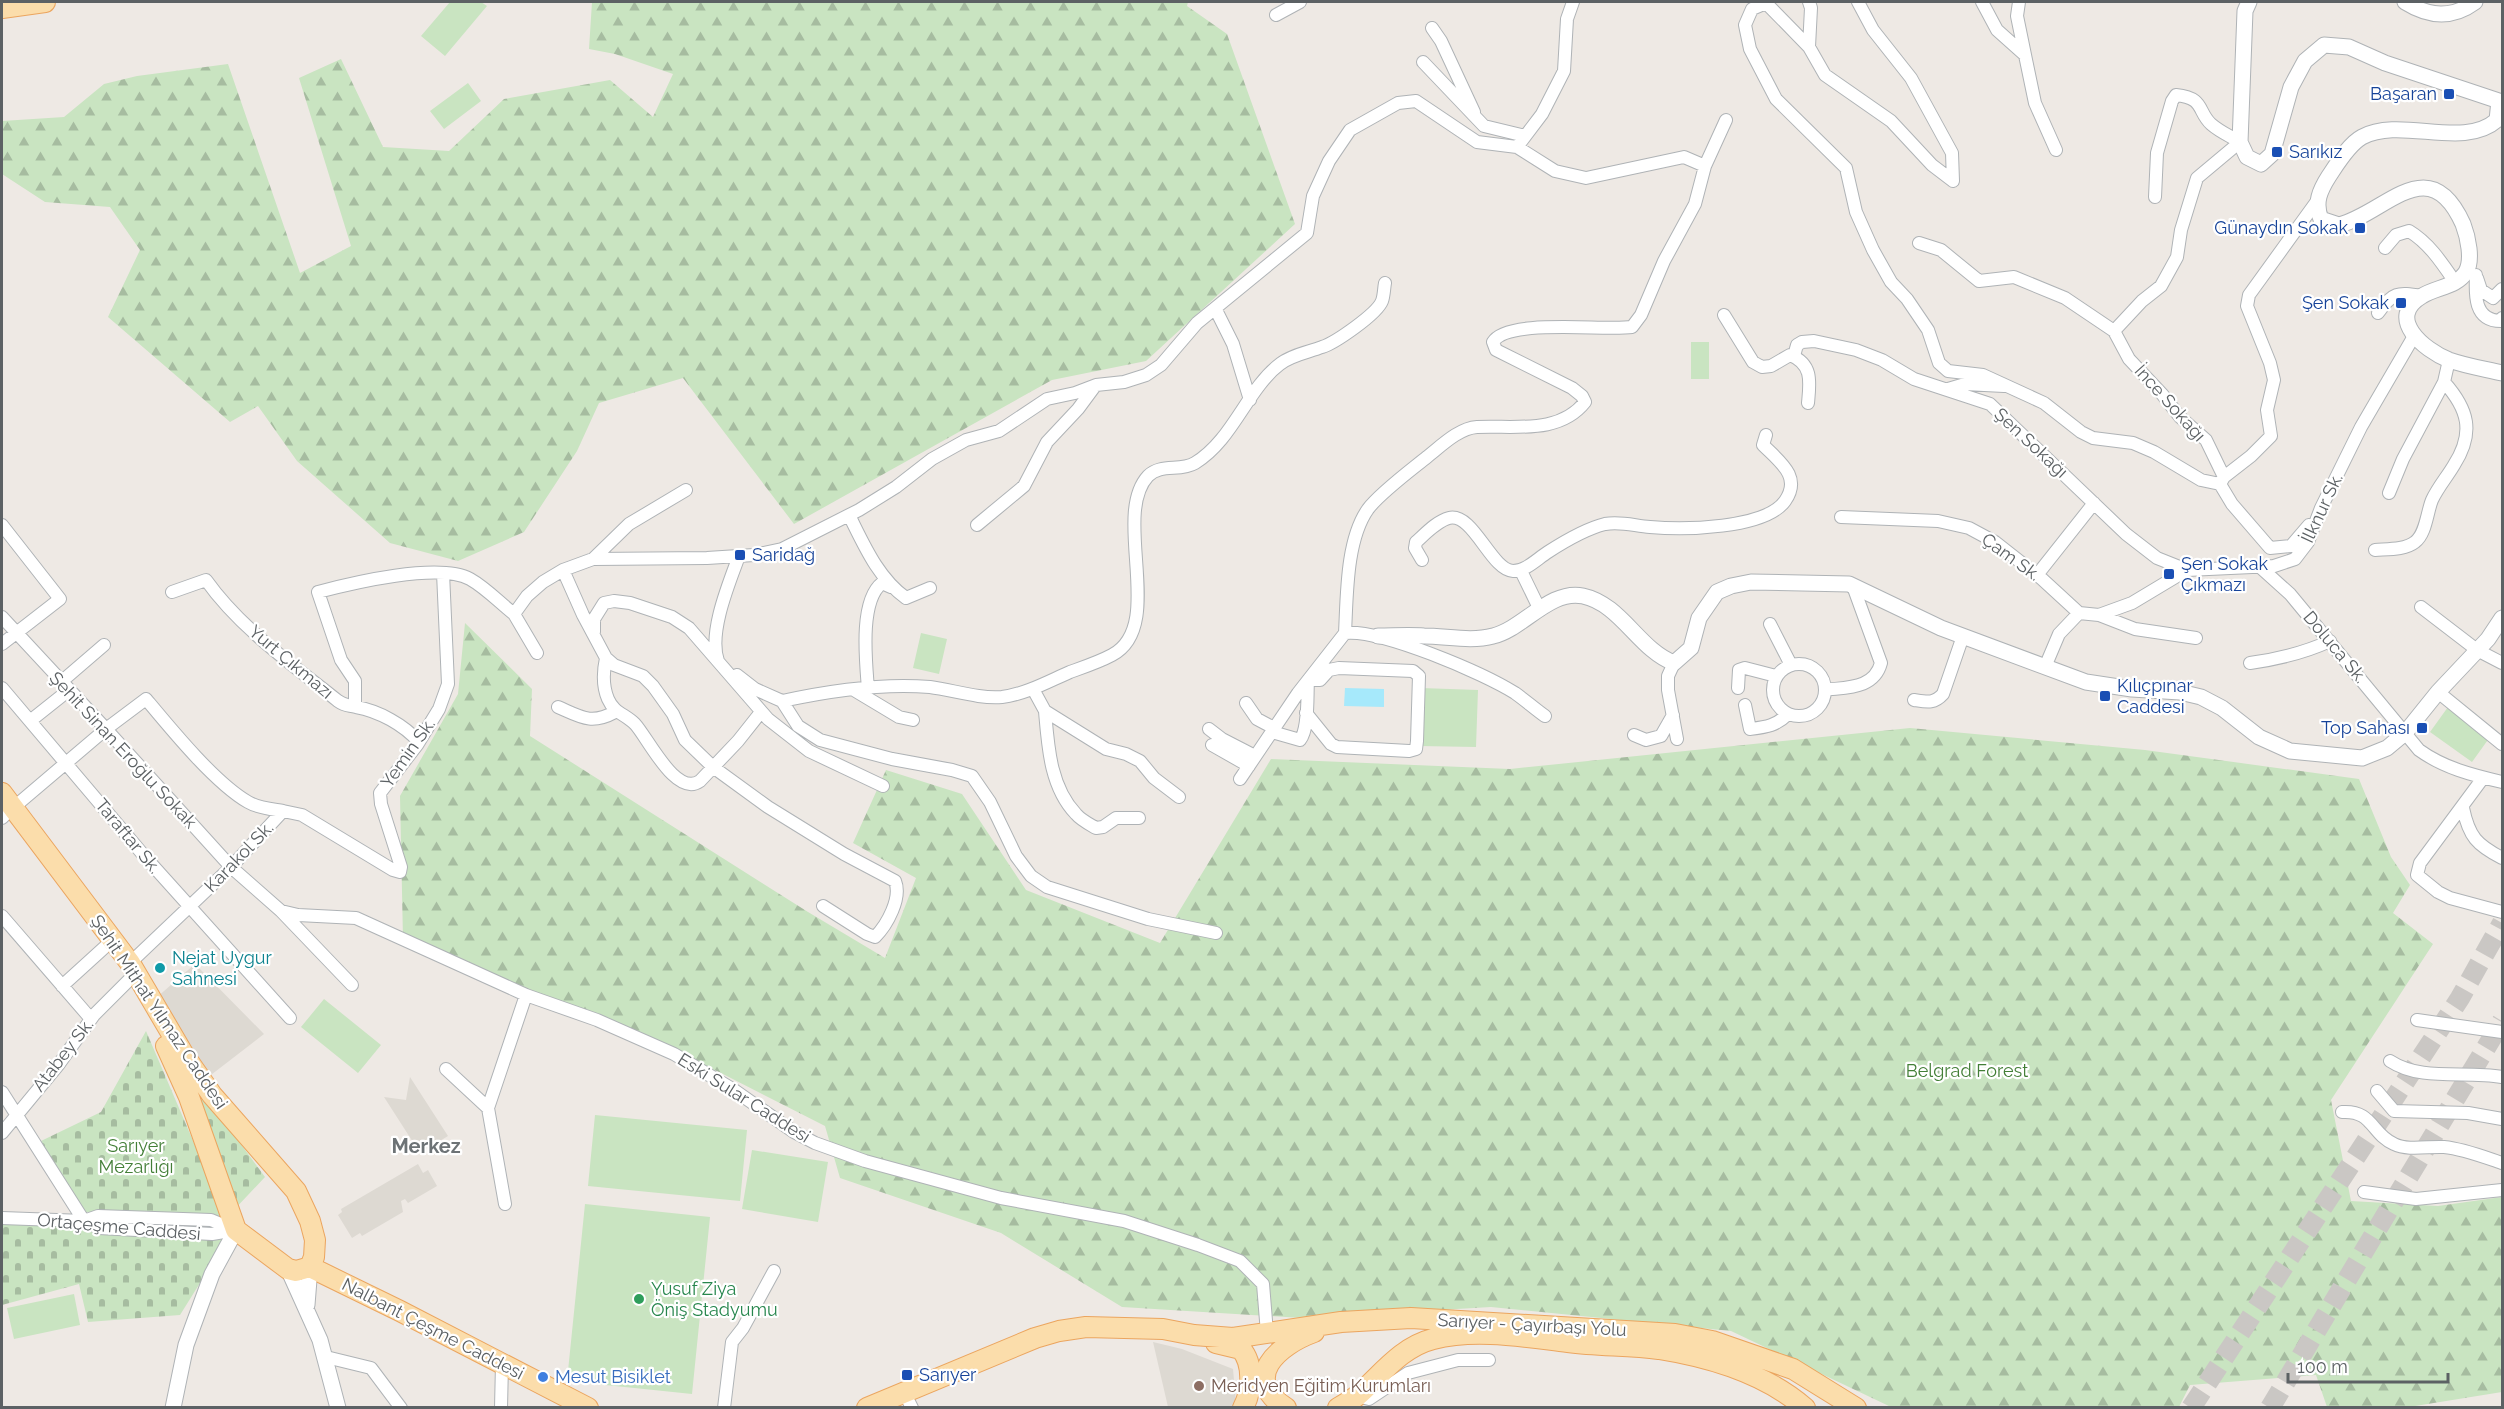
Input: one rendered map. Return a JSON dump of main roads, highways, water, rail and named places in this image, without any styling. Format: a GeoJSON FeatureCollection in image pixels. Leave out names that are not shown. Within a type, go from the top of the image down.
{"type":"FeatureCollection","features":[{"type":"Feature","properties":{"kind":"main road"},"geometry":{"type":"LineString","coordinates":[[2,8],[45,2]]}},
{"type":"Feature","properties":{"kind":"main road","name":"Şehit Mithat Yılmaz Caddesi"},"geometry":{"type":"LineString","coordinates":[[5,809],[106,946],[129,971],[173,1059],[189,1097],[236,1230],[288,1269],[296,1271],[310,1267],[314,1257],[315,1240],[310,1221],[296,1191],[212,1095],[129,971],[5,809]]}},
{"type":"Feature","properties":{"kind":"main road"},"geometry":{"type":"LineString","coordinates":[[189,1097],[196,1092],[212,1095]]}},
{"type":"Feature","properties":{"kind":"main road","name":"Nalbant Çeşme Caddesi"},"geometry":{"type":"LineString","coordinates":[[310,1267],[502,1364],[558,1400],[588,1407]]}},
{"type":"Feature","properties":{"kind":"main road","name":"Sarıyer - Çayırbaşı Yolu"},"geometry":{"type":"LineString","coordinates":[[1194,1335],[1233,1338],[1375,1318],[1411,1318],[1675,1334],[1712,1341],[1793,1369],[1852,1406]]}},
{"type":"Feature","properties":{"kind":"main road"},"geometry":{"type":"LineString","coordinates":[[1286,1407],[1270,1395],[1265,1386],[1266,1368],[1280,1350],[1326,1324]]}},
{"type":"Feature","properties":{"kind":"main road"},"geometry":{"type":"LineString","coordinates":[[867,1407],[908,1400],[1035,1338],[1086,1327],[1164,1329],[1194,1335],[1213,1343],[1230,1345],[1241,1350],[1249,1362],[1249,1389],[1243,1407]]}},
{"type":"Feature","properties":{"kind":"main road"},"geometry":{"type":"LineString","coordinates":[[1338,1407],[1357,1396],[1401,1353],[1431,1339],[1473,1335],[1532,1337],[1667,1351],[1726,1365],[1773,1386],[1805,1407]]}},
{"type":"Feature","properties":{"kind":"water"},"geometry":{"type":"Polygon","coordinates":[[[1345,688],[1384,689],[1384,707],[1344,706],[1345,688]]]}},
{"type":"Feature","properties":{"kind":"tunnel"},"geometry":{"type":"LineString","coordinates":[[2191,1408],[2460,998],[2502,923]]}},
{"type":"Feature","properties":{"kind":"tunnel"},"geometry":{"type":"LineString","coordinates":[[2270,1408],[2502,1021]]}},
{"type":"Feature","properties":{"kind":"place","name":"Başaran"},"geometry":{"type":"Point","coordinates":[2449,94]}},
{"type":"Feature","properties":{"kind":"place","name":"Sarıkız"},"geometry":{"type":"Point","coordinates":[2277,152]}},
{"type":"Feature","properties":{"kind":"place","name":"Günaydın Sokak"},"geometry":{"type":"Point","coordinates":[2360,228]}},
{"type":"Feature","properties":{"kind":"place","name":"Şen Sokak"},"geometry":{"type":"Point","coordinates":[2401,303]}},
{"type":"Feature","properties":{"kind":"place","name":"Saridağ"},"geometry":{"type":"Point","coordinates":[740,555]}},
{"type":"Feature","properties":{"kind":"place","name":"Şen Sokak Çıkmazı"},"geometry":{"type":"Point","coordinates":[2169,574]}},
{"type":"Feature","properties":{"kind":"place","name":"Kılıçpınar Caddesi"},"geometry":{"type":"Point","coordinates":[2105,696]}},
{"type":"Feature","properties":{"kind":"place","name":"Top Sahası"},"geometry":{"type":"Point","coordinates":[2422,728]}},
{"type":"Feature","properties":{"kind":"place","name":"Nejat Uygur Sahnesi"},"geometry":{"type":"Point","coordinates":[160,968]}},
{"type":"Feature","properties":{"kind":"place","name":"Yusuf Ziya Öniş Stadyumu"},"geometry":{"type":"Point","coordinates":[639,1299]}},
{"type":"Feature","properties":{"kind":"place","name":"Sarıyer"},"geometry":{"type":"Point","coordinates":[907,1375]}},
{"type":"Feature","properties":{"kind":"place","name":"Mesut Bisiklet"},"geometry":{"type":"Point","coordinates":[543,1377]}},
{"type":"Feature","properties":{"kind":"place","name":"Meridyen Eğitim Kurumları"},"geometry":{"type":"Point","coordinates":[1199,1386]}},
{"type":"Feature","properties":{"kind":"district","name":"Merkez"},"geometry":{"type":"Point","coordinates":[426,1146]}},
{"type":"Feature","properties":{"kind":"park label","name":"Belgrad Forest"},"geometry":{"type":"Point","coordinates":[1967,1071]}},
{"type":"Feature","properties":{"kind":"park label","name":"Sarıyer Mezarlığı"},"geometry":{"type":"Point","coordinates":[136,1156]}}]}
